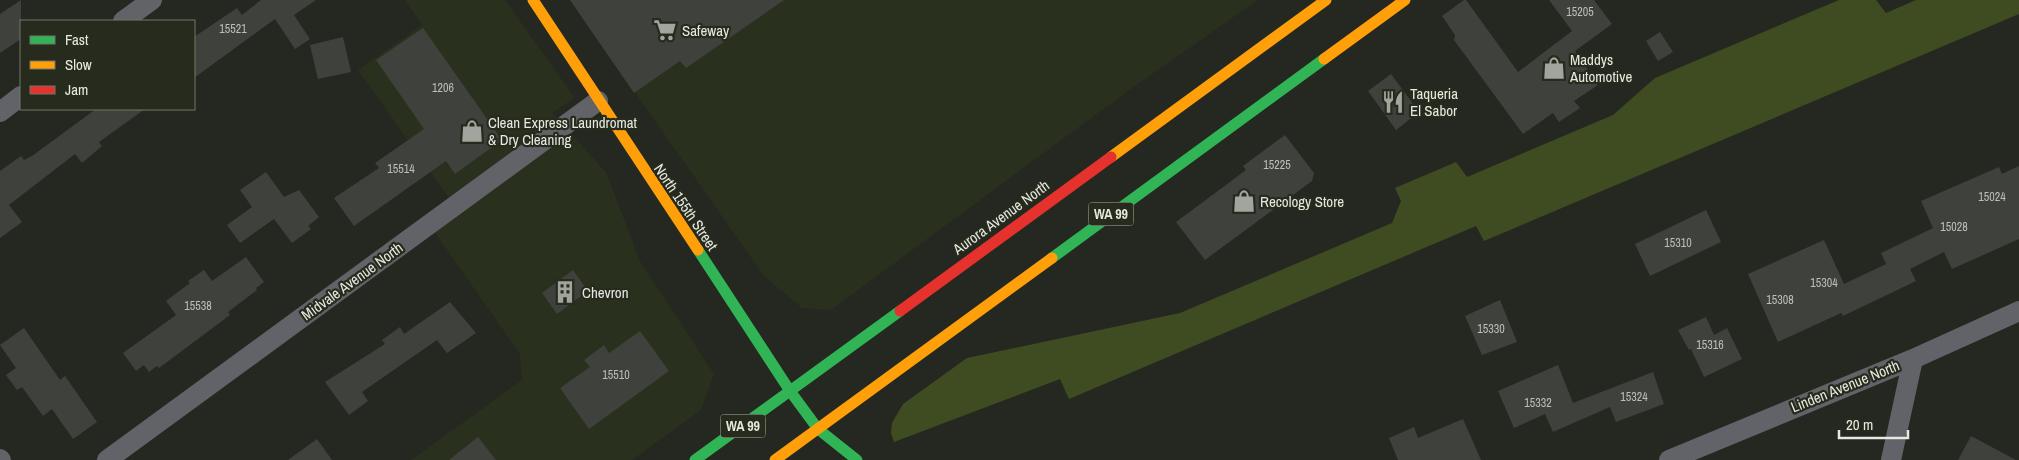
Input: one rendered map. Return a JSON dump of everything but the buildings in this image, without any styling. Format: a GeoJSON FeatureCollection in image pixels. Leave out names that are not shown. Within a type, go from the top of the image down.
{"type":"FeatureCollection","features":[{"type":"Feature","properties":{"kind":"main road","name":"North 155th Street"},"geometry":{"type":"LineString","coordinates":[[533,0],[790,392],[818,429],[857,460]]}},
{"type":"Feature","properties":{"kind":"main road","name":"Aurora Avenue North"},"geometry":{"type":"LineString","coordinates":[[695,460],[1326,0]]}},
{"type":"Feature","properties":{"kind":"main road","name":"WA 99"},"geometry":{"type":"LineString","coordinates":[[775,460],[1405,0]]}},
{"type":"Feature","properties":{"kind":"main road","name":"North 155th Street"},"geometry":{"type":"LineString","coordinates":[[818,429],[822,444]]}},
{"type":"Feature","properties":{"kind":"street"},"geometry":{"type":"LineString","coordinates":[[124,20],[152,0]]}},
{"type":"Feature","properties":{"kind":"street"},"geometry":{"type":"LineString","coordinates":[[0,112],[20,97]]}},
{"type":"Feature","properties":{"kind":"street","name":"Midvale Avenue North"},"geometry":{"type":"LineString","coordinates":[[107,460],[598,101]]}},
{"type":"Feature","properties":{"kind":"street","name":"Linden Avenue North"},"geometry":{"type":"LineString","coordinates":[[1669,460],[1703,454],[2019,311]]}},
{"type":"Feature","properties":{"kind":"street"},"geometry":{"type":"LineString","coordinates":[[1891,460],[1913,359]]}},
{"type":"Feature","properties":{"kind":"shaded area"},"geometry":{"type":"Polygon","coordinates":[[[405,0],[505,0],[575,98],[552,113],[606,172],[640,261],[714,374],[701,410],[632,460],[411,460],[522,380],[520,354],[424,217],[449,198],[358,70],[422,25],[405,0]]]}},
{"type":"Feature","properties":{"kind":"shaded area"},"geometry":{"type":"Polygon","coordinates":[[[570,0],[1258,0],[1128,91],[831,310],[802,308],[764,276],[570,0]]]}},
{"type":"Feature","properties":{"kind":"green space"},"geometry":{"type":"Polygon","coordinates":[[[1839,0],[1876,0],[1886,13],[1916,0],[2019,0],[2019,14],[1484,241],[1476,226],[1069,399],[1060,379],[894,442],[891,433],[892,423],[903,404],[967,358],[1180,313],[1392,223],[1401,201],[1395,188],[1456,162],[1467,177],[1613,115],[1655,78],[1839,0]]]}},
{"type":"Feature","properties":{"kind":"traffic: fast"},"geometry":{"type":"LineString","coordinates":[[1052,258],[1324,59]]}},
{"type":"Feature","properties":{"kind":"traffic: fast"},"geometry":{"type":"LineString","coordinates":[[698,250],[790,391],[818,429],[857,460]]}},
{"type":"Feature","properties":{"kind":"traffic: fast"},"geometry":{"type":"LineString","coordinates":[[695,460],[900,311]]}},
{"type":"Feature","properties":{"kind":"traffic: slow"},"geometry":{"type":"LineString","coordinates":[[533,0],[698,250]]}},
{"type":"Feature","properties":{"kind":"traffic: slow"},"geometry":{"type":"LineString","coordinates":[[1111,157],[1326,0]]}},
{"type":"Feature","properties":{"kind":"traffic: slow"},"geometry":{"type":"LineString","coordinates":[[1324,59],[1405,0]]}},
{"type":"Feature","properties":{"kind":"traffic: slow"},"geometry":{"type":"LineString","coordinates":[[775,460],[1052,258]]}},
{"type":"Feature","properties":{"kind":"traffic: jam"},"geometry":{"type":"LineString","coordinates":[[900,311],[1111,157]]}},
{"type":"Feature","properties":{"kind":"place","name":"Safeway"},"geometry":{"type":"Point","coordinates":[665,30]}},
{"type":"Feature","properties":{"kind":"place","name":"Maddys Automotive"},"geometry":{"type":"Point","coordinates":[1554,68]}},
{"type":"Feature","properties":{"kind":"place","name":"Taqueria El Sabor"},"geometry":{"type":"Point","coordinates":[1393,102]}},
{"type":"Feature","properties":{"kind":"place","name":"Clean Express Laundromat & Dry Cleaning"},"geometry":{"type":"Point","coordinates":[472,131]}},
{"type":"Feature","properties":{"kind":"place","name":"Recology Store"},"geometry":{"type":"Point","coordinates":[1244,201]}},
{"type":"Feature","properties":{"kind":"place","name":"Chevron"},"geometry":{"type":"Point","coordinates":[565,292]}}]}
